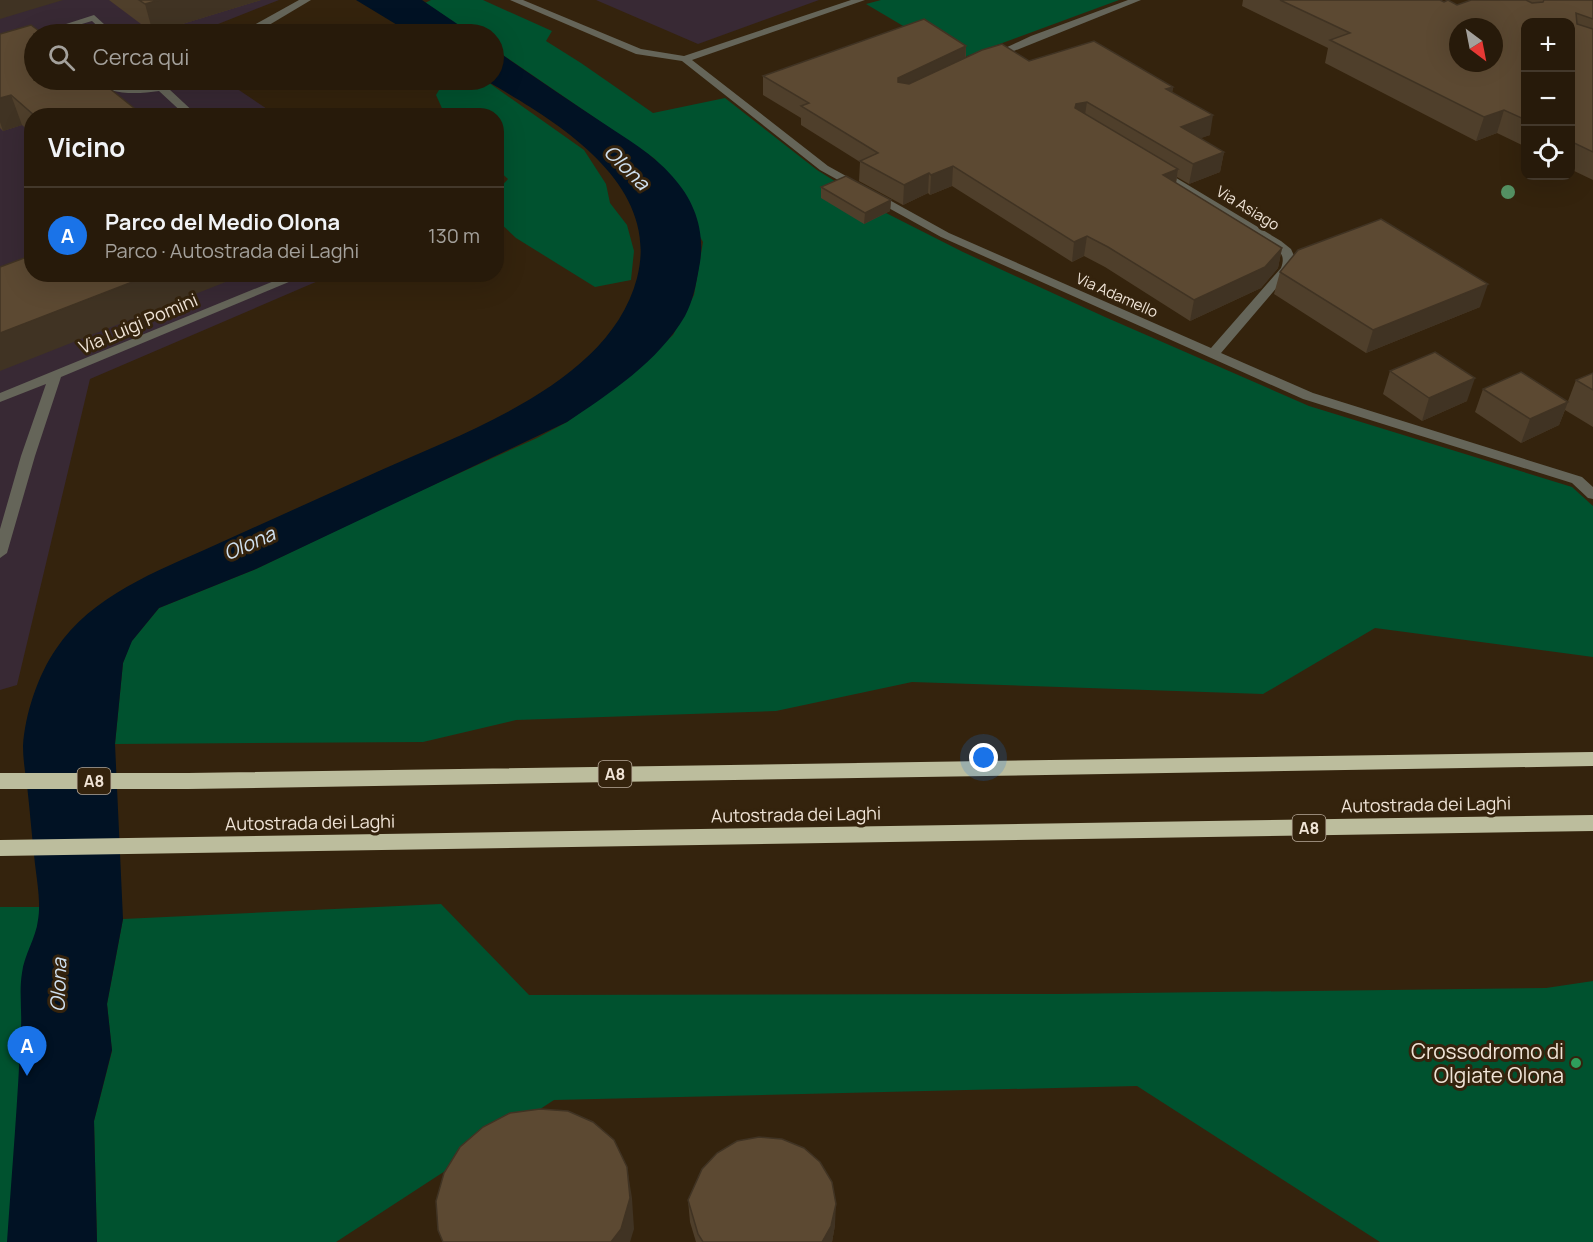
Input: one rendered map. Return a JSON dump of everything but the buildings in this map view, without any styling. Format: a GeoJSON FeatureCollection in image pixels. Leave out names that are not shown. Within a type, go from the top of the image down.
{"type":"FeatureCollection","features":[{"type":"Feature","properties":{"kind":"highway","name":"A8"},"geometry":{"type":"LineString","coordinates":[[0,781],[188,781],[1593,759]]}},
{"type":"Feature","properties":{"kind":"highway","name":"Autostrada dei Laghi"},"geometry":{"type":"LineString","coordinates":[[0,848],[1593,823]]}},
{"type":"Feature","properties":{"kind":"street"},"geometry":{"type":"LineString","coordinates":[[265,24],[306,0]]}},
{"type":"Feature","properties":{"kind":"street"},"geometry":{"type":"LineString","coordinates":[[514,0],[639,52],[685,58],[860,0]]}},
{"type":"Feature","properties":{"kind":"street"},"geometry":{"type":"LineString","coordinates":[[981,61],[1034,38],[1136,0]]}},
{"type":"Feature","properties":{"kind":"street"},"geometry":{"type":"LineString","coordinates":[[74,24],[94,18],[100,24]]}},
{"type":"Feature","properties":{"kind":"street","name":"Via Adamello"},"geometry":{"type":"LineString","coordinates":[[685,58],[834,173],[945,235],[1308,396],[1577,480]]}},
{"type":"Feature","properties":{"kind":"street"},"geometry":{"type":"LineString","coordinates":[[164,90],[184,108]]}},
{"type":"Feature","properties":{"kind":"street","name":"Via Asiago"},"geometry":{"type":"LineString","coordinates":[[1149,166],[1278,243],[1287,251],[1290,260],[1287,269],[1213,354]]}},
{"type":"Feature","properties":{"kind":"street","name":"Via Luigi Pomini"},"geometry":{"type":"LineString","coordinates":[[0,398],[283,282]]}},
{"type":"Feature","properties":{"kind":"street"},"geometry":{"type":"LineString","coordinates":[[0,553],[28,456],[55,377]]}},
{"type":"Feature","properties":{"kind":"street"},"geometry":{"type":"LineString","coordinates":[[1593,475],[1577,480],[1593,495]]}},
{"type":"Feature","properties":{"kind":"shaded area"},"geometry":{"type":"Polygon","coordinates":[[[0,0],[279,0],[218,24],[24,24],[24,90],[239,90],[266,108],[24,108],[24,282],[316,282],[90,379],[17,685],[0,690],[0,0]]]}},
{"type":"Feature","properties":{"kind":"shaded area"},"geometry":{"type":"Polygon","coordinates":[[[596,0],[819,0],[698,44],[596,0]]]}},
{"type":"Feature","properties":{"kind":"green space"},"geometry":{"type":"Polygon","coordinates":[[[431,0],[483,0],[552,31],[546,41],[653,113],[725,98],[817,170],[886,213],[963,252],[1309,406],[1572,487],[1593,506],[1593,657],[1375,628],[1263,694],[912,682],[776,711],[516,720],[423,742],[115,744],[123,663],[131,642],[159,608],[256,569],[567,422],[624,380],[673,335],[694,295],[703,242],[655,159],[504,56],[504,24],[457,24],[425,3],[431,0]]]}},
{"type":"Feature","properties":{"kind":"green space"},"geometry":{"type":"Polygon","coordinates":[[[881,0],[1119,0],[959,59],[866,4],[881,0]]]}},
{"type":"Feature","properties":{"kind":"green space"},"geometry":{"type":"Polygon","coordinates":[[[439,90],[499,90],[584,150],[606,184],[610,203],[627,225],[634,251],[631,280],[595,287],[516,238],[504,227],[504,183],[508,179],[504,175],[504,108],[442,108],[436,95],[439,90]]]}},
{"type":"Feature","properties":{"kind":"green space"},"geometry":{"type":"Polygon","coordinates":[[[441,904],[529,995],[1058,994],[1546,988],[1593,981],[1593,1242],[1380,1242],[1137,1086],[554,1100],[336,1242],[97,1242],[94,1121],[112,1051],[107,1004],[123,919],[441,904]]]}},
{"type":"Feature","properties":{"kind":"green space"},"geometry":{"type":"Polygon","coordinates":[[[0,907],[42,907],[37,1242],[0,1242],[0,907]]]}},
{"type":"Feature","properties":{"kind":"water"},"geometry":{"type":"Polygon","coordinates":[[[356,0],[422,0],[457,24],[396,24],[356,0]]]}},
{"type":"Feature","properties":{"kind":"water","name":"Olona"},"geometry":{"type":"Polygon","coordinates":[[[504,56],[639,147],[665,168],[687,197],[700,231],[701,255],[690,305],[685,316],[662,348],[616,388],[567,422],[256,569],[159,608],[132,641],[123,663],[115,744],[123,919],[107,1004],[112,1050],[94,1121],[97,1242],[7,1242],[20,1055],[21,980],[39,913],[23,746],[26,721],[49,659],[70,630],[87,614],[127,587],[170,565],[493,420],[567,374],[598,346],[622,315],[637,278],[640,244],[634,212],[618,184],[596,158],[570,135],[502,90],[504,90],[504,56]]]}},
{"type":"Feature","properties":{"kind":"place","name":"Crossodromo di Olgiate Olona"},"geometry":{"type":"Point","coordinates":[1576,1063]}},
{"type":"Feature","properties":{"kind":"place","name":"Parco del Medio Olona"},"geometry":{"type":"Point","coordinates":[27,1076]}}]}
